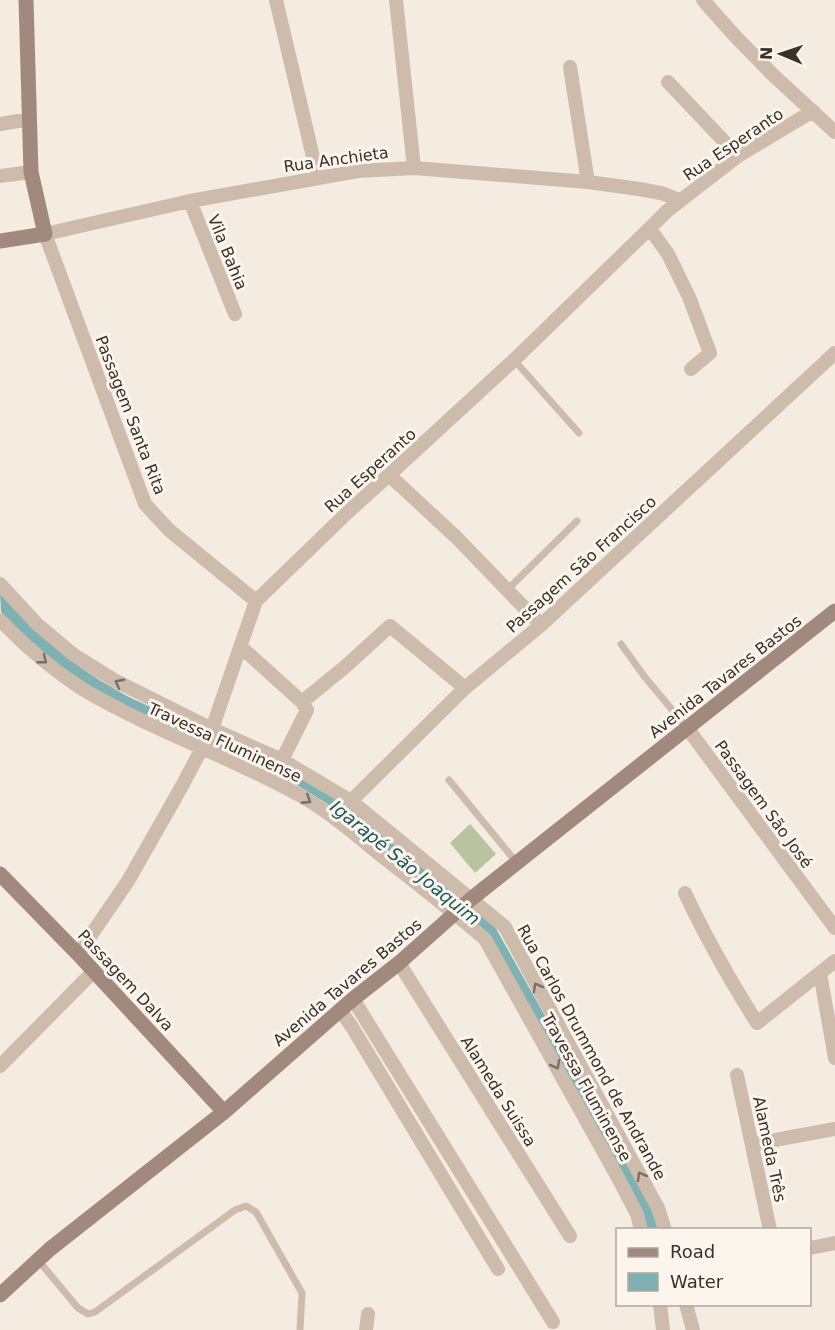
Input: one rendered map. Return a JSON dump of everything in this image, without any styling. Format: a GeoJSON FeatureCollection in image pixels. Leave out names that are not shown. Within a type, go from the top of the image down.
{"type":"FeatureCollection","features":[{"type":"Feature","properties":{"kind":"main road"},"geometry":{"type":"LineString","coordinates":[[26,0],[31,172],[45,234]]}},
{"type":"Feature","properties":{"kind":"main road","name":"Rua Anchieta"},"geometry":{"type":"LineString","coordinates":[[0,241],[45,234]]}},
{"type":"Feature","properties":{"kind":"main road","name":"Avenida Tavares Bastos"},"geometry":{"type":"LineString","coordinates":[[0,1295],[50,1249],[224,1112],[352,999],[399,963],[463,906],[835,611]]}},
{"type":"Feature","properties":{"kind":"main road","name":"Passagem Dalva"},"geometry":{"type":"LineString","coordinates":[[2,882],[78,954],[224,1112]]}},
{"type":"Feature","properties":{"kind":"street"},"geometry":{"type":"LineString","coordinates":[[276,0],[318,178]]}},
{"type":"Feature","properties":{"kind":"street"},"geometry":{"type":"LineString","coordinates":[[396,0],[414,168]]}},
{"type":"Feature","properties":{"kind":"street"},"geometry":{"type":"LineString","coordinates":[[704,0],[772,74],[835,132]]}},
{"type":"Feature","properties":{"kind":"street"},"geometry":{"type":"LineString","coordinates":[[570,67],[588,182]]}},
{"type":"Feature","properties":{"kind":"street"},"geometry":{"type":"LineString","coordinates":[[668,82],[738,156]]}},
{"type":"Feature","properties":{"kind":"street","name":"Rua Esperanto"},"geometry":{"type":"LineString","coordinates":[[78,954],[128,881],[207,739],[256,601],[349,511],[514,360],[667,211],[738,156],[813,111]]}},
{"type":"Feature","properties":{"kind":"street"},"geometry":{"type":"LineString","coordinates":[[0,123],[28,121]]}},
{"type":"Feature","properties":{"kind":"street","name":"Rua Anchieta"},"geometry":{"type":"LineString","coordinates":[[45,234],[190,201],[318,178],[358,171],[414,168],[588,182],[661,193],[680,200]]}},
{"type":"Feature","properties":{"kind":"street"},"geometry":{"type":"LineString","coordinates":[[0,176],[31,172]]}},
{"type":"Feature","properties":{"kind":"street","name":"Vila Bahia"},"geometry":{"type":"LineString","coordinates":[[190,201],[235,314]]}},
{"type":"Feature","properties":{"kind":"street"},"geometry":{"type":"LineString","coordinates":[[650,229],[674,265],[710,353],[691,369]]}},
{"type":"Feature","properties":{"kind":"street","name":"Passagem Santa Rita"},"geometry":{"type":"LineString","coordinates":[[45,234],[145,504],[169,530],[256,601]]}},
{"type":"Feature","properties":{"kind":"street","name":"Passagem São Francisco"},"geometry":{"type":"LineString","coordinates":[[351,801],[465,688],[541,625],[835,353]]}},
{"type":"Feature","properties":{"kind":"street"},"geometry":{"type":"LineString","coordinates":[[389,475],[456,537],[541,625]]}},
{"type":"Feature","properties":{"kind":"street","name":"Rua Carlos Drummond de Andrande"},"geometry":{"type":"LineString","coordinates":[[0,584],[37,624],[74,655],[207,739],[282,760],[351,801],[463,906],[505,927],[658,1208],[664,1228]]}},
{"type":"Feature","properties":{"kind":"street","name":"Travessa Fluminense"},"geometry":{"type":"LineString","coordinates":[[0,620],[40,658],[83,689],[145,722],[207,739],[304,798],[463,906],[485,939],[616,1174],[637,1214],[641,1228]]}},
{"type":"Feature","properties":{"kind":"street"},"geometry":{"type":"LineString","coordinates":[[302,702],[390,626],[465,688]]}},
{"type":"Feature","properties":{"kind":"street"},"geometry":{"type":"LineString","coordinates":[[241,647],[302,702],[307,710],[282,760]]}},
{"type":"Feature","properties":{"kind":"street","name":"Passagem São José"},"geometry":{"type":"LineString","coordinates":[[688,729],[835,928]]}},
{"type":"Feature","properties":{"kind":"street"},"geometry":{"type":"LineString","coordinates":[[685,893],[704,933],[757,1023],[835,961]]}},
{"type":"Feature","properties":{"kind":"street","name":"Alameda Suissa"},"geometry":{"type":"LineString","coordinates":[[399,963],[570,1236]]}},
{"type":"Feature","properties":{"kind":"street"},"geometry":{"type":"LineString","coordinates":[[0,1066],[93,972]]}},
{"type":"Feature","properties":{"kind":"street"},"geometry":{"type":"LineString","coordinates":[[820,973],[835,1058]]}},
{"type":"Feature","properties":{"kind":"street"},"geometry":{"type":"LineString","coordinates":[[352,999],[553,1322]]}},
{"type":"Feature","properties":{"kind":"street"},"geometry":{"type":"LineString","coordinates":[[340,1010],[498,1269]]}},
{"type":"Feature","properties":{"kind":"street","name":"Alameda Três"},"geometry":{"type":"LineString","coordinates":[[738,1075],[770,1228]]}},
{"type":"Feature","properties":{"kind":"street"},"geometry":{"type":"LineString","coordinates":[[753,1144],[835,1129]]}},
{"type":"Feature","properties":{"kind":"street"},"geometry":{"type":"LineString","coordinates":[[811,1248],[835,1243]]}},
{"type":"Feature","properties":{"kind":"street"},"geometry":{"type":"LineString","coordinates":[[660,1306],[663,1330]]}},
{"type":"Feature","properties":{"kind":"street"},"geometry":{"type":"LineString","coordinates":[[686,1306],[693,1330]]}},
{"type":"Feature","properties":{"kind":"street"},"geometry":{"type":"LineString","coordinates":[[366,1330],[368,1314]]}},
{"type":"Feature","properties":{"kind":"lane"},"geometry":{"type":"LineString","coordinates":[[514,360],[579,433]]}},
{"type":"Feature","properties":{"kind":"lane"},"geometry":{"type":"LineString","coordinates":[[507,590],[577,521]]}},
{"type":"Feature","properties":{"kind":"lane"},"geometry":{"type":"LineString","coordinates":[[621,644],[688,729]]}},
{"type":"Feature","properties":{"kind":"lane"},"geometry":{"type":"LineString","coordinates":[[449,780],[518,863]]}},
{"type":"Feature","properties":{"kind":"lane"},"geometry":{"type":"LineString","coordinates":[[38,1260],[78,1308],[88,1314],[95,1312],[235,1210],[246,1206],[256,1212],[302,1293],[300,1330]]}},
{"type":"Feature","properties":{"kind":"green space"},"geometry":{"type":"Polygon","coordinates":[[[470,824],[496,854],[475,873],[450,843],[470,824]]]}},
{"type":"Feature","properties":{"kind":"water","name":"Igarapé São Joaquim"},"geometry":{"type":"Polygon","coordinates":[[[0,594],[34,630],[101,681],[127,696],[274,762],[346,802],[494,925],[658,1217],[661,1228],[645,1228],[486,932],[419,874],[326,803],[273,773],[155,721],[90,686],[56,663],[1,612],[0,594]]]}}]}
